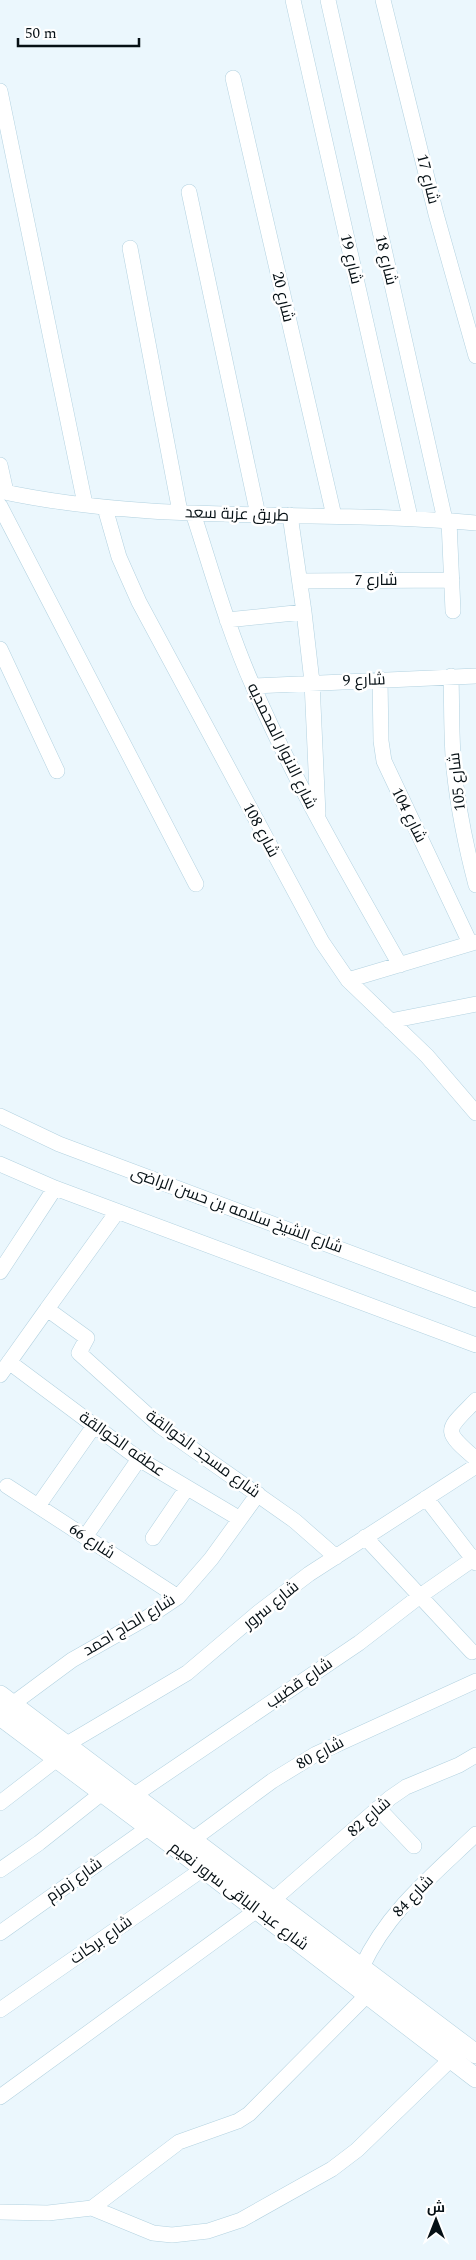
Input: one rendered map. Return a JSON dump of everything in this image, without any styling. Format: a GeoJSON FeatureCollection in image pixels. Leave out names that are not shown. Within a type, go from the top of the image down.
{"type":"FeatureCollection","features":[{"type":"Feature","properties":{"kind":"street","name":"شارع 19"},"geometry":{"type":"LineString","coordinates":[[292,0],[410,517]]}},
{"type":"Feature","properties":{"kind":"street","name":"شارع 18"},"geometry":{"type":"LineString","coordinates":[[328,0],[447,520],[453,611]]}},
{"type":"Feature","properties":{"kind":"street","name":"شارع 17"},"geometry":{"type":"LineString","coordinates":[[383,0],[436,214],[476,356]]}},
{"type":"Feature","properties":{"kind":"street","name":"شارع 20"},"geometry":{"type":"LineString","coordinates":[[233,78],[334,516]]}},
{"type":"Feature","properties":{"kind":"street"},"geometry":{"type":"LineString","coordinates":[[0,91],[85,504]]}},
{"type":"Feature","properties":{"kind":"street"},"geometry":{"type":"LineString","coordinates":[[189,192],[258,515]]}},
{"type":"Feature","properties":{"kind":"street","name":"شارع الانوار المحمديه"},"geometry":{"type":"LineString","coordinates":[[130,248],[187,512],[227,620],[252,686],[318,821],[400,965]]}},
{"type":"Feature","properties":{"kind":"street"},"geometry":{"type":"LineString","coordinates":[[0,465],[2,496],[196,884]]}},
{"type":"Feature","properties":{"kind":"street","name":"طريق عزبة سعد"},"geometry":{"type":"LineString","coordinates":[[2,496],[85,504],[105,508],[258,515],[410,517],[476,523]]}},
{"type":"Feature","properties":{"kind":"street","name":"شارع 108"},"geometry":{"type":"LineString","coordinates":[[105,508],[119,557],[139,602],[322,942],[348,980],[428,1056],[476,1113]]}},
{"type":"Feature","properties":{"kind":"street"},"geometry":{"type":"LineString","coordinates":[[290,515],[312,682],[318,821]]}},
{"type":"Feature","properties":{"kind":"street","name":"شارع 7"},"geometry":{"type":"LineString","coordinates":[[300,581],[452,580]]}},
{"type":"Feature","properties":{"kind":"street"},"geometry":{"type":"LineString","coordinates":[[227,620],[304,612]]}},
{"type":"Feature","properties":{"kind":"street"},"geometry":{"type":"LineString","coordinates":[[0,649],[57,771]]}},
{"type":"Feature","properties":{"kind":"street","name":"شارع 105"},"geometry":{"type":"LineString","coordinates":[[451,676],[456,790],[464,838],[476,886]]}},
{"type":"Feature","properties":{"kind":"street","name":"شارع 9"},"geometry":{"type":"LineString","coordinates":[[252,686],[476,676]]}},
{"type":"Feature","properties":{"kind":"street","name":"شارع 104"},"geometry":{"type":"LineString","coordinates":[[380,679],[381,741],[384,761],[473,942]]}},
{"type":"Feature","properties":{"kind":"street"},"geometry":{"type":"LineString","coordinates":[[348,980],[473,942]]}},
{"type":"Feature","properties":{"kind":"street"},"geometry":{"type":"LineString","coordinates":[[390,1020],[476,1004]]}},
{"type":"Feature","properties":{"kind":"street","name":"شارع الشيخ سلامه بن حسن الراضى"},"geometry":{"type":"LineString","coordinates":[[0,1116],[59,1144],[476,1300]]}},
{"type":"Feature","properties":{"kind":"street"},"geometry":{"type":"LineString","coordinates":[[0,1164],[117,1212],[476,1345]]}},
{"type":"Feature","properties":{"kind":"street"},"geometry":{"type":"LineString","coordinates":[[0,1272],[55,1188]]}},
{"type":"Feature","properties":{"kind":"street"},"geometry":{"type":"LineString","coordinates":[[0,1375],[117,1212]]}},
{"type":"Feature","properties":{"kind":"street","name":"شارع مسجد الخوالقة"},"geometry":{"type":"LineString","coordinates":[[47,1309],[87,1338],[79,1353],[160,1426],[296,1521],[336,1557]]}},
{"type":"Feature","properties":{"kind":"street","name":"عطفه الخوالقة"},"geometry":{"type":"LineString","coordinates":[[9,1362],[140,1459],[240,1519]]}},
{"type":"Feature","properties":{"kind":"street"},"geometry":{"type":"LineString","coordinates":[[476,1400],[454,1424],[451,1433],[454,1440],[476,1459]]}},
{"type":"Feature","properties":{"kind":"street"},"geometry":{"type":"LineString","coordinates":[[38,1506],[94,1426]]}},
{"type":"Feature","properties":{"kind":"street"},"geometry":{"type":"LineString","coordinates":[[85,1537],[140,1459]]}},
{"type":"Feature","properties":{"kind":"street","name":"شارع سرور"},"geometry":{"type":"LineString","coordinates":[[0,1803],[62,1751],[187,1673],[278,1598],[365,1537],[476,1466]]}},
{"type":"Feature","properties":{"kind":"street","name":"شارع 66"},"geometry":{"type":"LineString","coordinates":[[7,1486],[178,1597]]}},
{"type":"Feature","properties":{"kind":"street"},"geometry":{"type":"LineString","coordinates":[[153,1538],[187,1488]]}},
{"type":"Feature","properties":{"kind":"street","name":"شارع الحاج احمد"},"geometry":{"type":"LineString","coordinates":[[3,1707],[72,1660],[148,1617],[178,1597],[212,1559],[258,1494]]}},
{"type":"Feature","properties":{"kind":"street"},"geometry":{"type":"LineString","coordinates":[[426,1498],[475,1560]]}},
{"type":"Feature","properties":{"kind":"street"},"geometry":{"type":"LineString","coordinates":[[365,1537],[472,1652]]}},
{"type":"Feature","properties":{"kind":"street","name":"شارع قضيب"},"geometry":{"type":"LineString","coordinates":[[125,1800],[359,1643],[420,1596],[475,1560]]}},
{"type":"Feature","properties":{"kind":"street","name":"شارع 80"},"geometry":{"type":"LineString","coordinates":[[185,1844],[272,1781],[316,1754],[476,1681]]}},
{"type":"Feature","properties":{"kind":"street","name":"شارع عبد الباقى سرور نعيم"},"geometry":{"type":"LineString","coordinates":[[3,1707],[185,1844],[274,1899],[476,2054]]}},
{"type":"Feature","properties":{"kind":"street","name":"شارع عبد الباقى سرور نعيم"},"geometry":{"type":"LineString","coordinates":[[62,1751],[102,1793],[125,1800],[148,1828],[185,1844],[203,1869],[476,2078]]}},
{"type":"Feature","properties":{"kind":"street","name":"شارع 82"},"geometry":{"type":"LineString","coordinates":[[274,1899],[378,1808],[406,1787],[459,1766],[476,1755]]}},
{"type":"Feature","properties":{"kind":"street"},"geometry":{"type":"LineString","coordinates":[[0,1870],[39,1843],[102,1793]]}},
{"type":"Feature","properties":{"kind":"street"},"geometry":{"type":"LineString","coordinates":[[378,1808],[414,1846]]}},
{"type":"Feature","properties":{"kind":"street","name":"شارع زمزم"},"geometry":{"type":"LineString","coordinates":[[0,1933],[148,1828]]}},
{"type":"Feature","properties":{"kind":"street","name":"شارع 84"},"geometry":{"type":"LineString","coordinates":[[362,1968],[375,1940],[394,1914],[476,1834]]}},
{"type":"Feature","properties":{"kind":"street","name":"شارع بركات"},"geometry":{"type":"LineString","coordinates":[[0,2010],[203,1869]]}},
{"type":"Feature","properties":{"kind":"street"},"geometry":{"type":"LineString","coordinates":[[0,2097],[257,1910]]}},
{"type":"Feature","properties":{"kind":"street"},"geometry":{"type":"LineString","coordinates":[[92,2208],[179,2142],[238,2121],[249,2114],[368,1995]]}},
{"type":"Feature","properties":{"kind":"street"},"geometry":{"type":"LineString","coordinates":[[421,2036],[433,2021]]}},
{"type":"Feature","properties":{"kind":"street"},"geometry":{"type":"LineString","coordinates":[[0,2212],[48,2213],[92,2208],[153,2233],[172,2235],[208,2231],[242,2220],[332,2169],[357,2150],[451,2059]]}}]}
